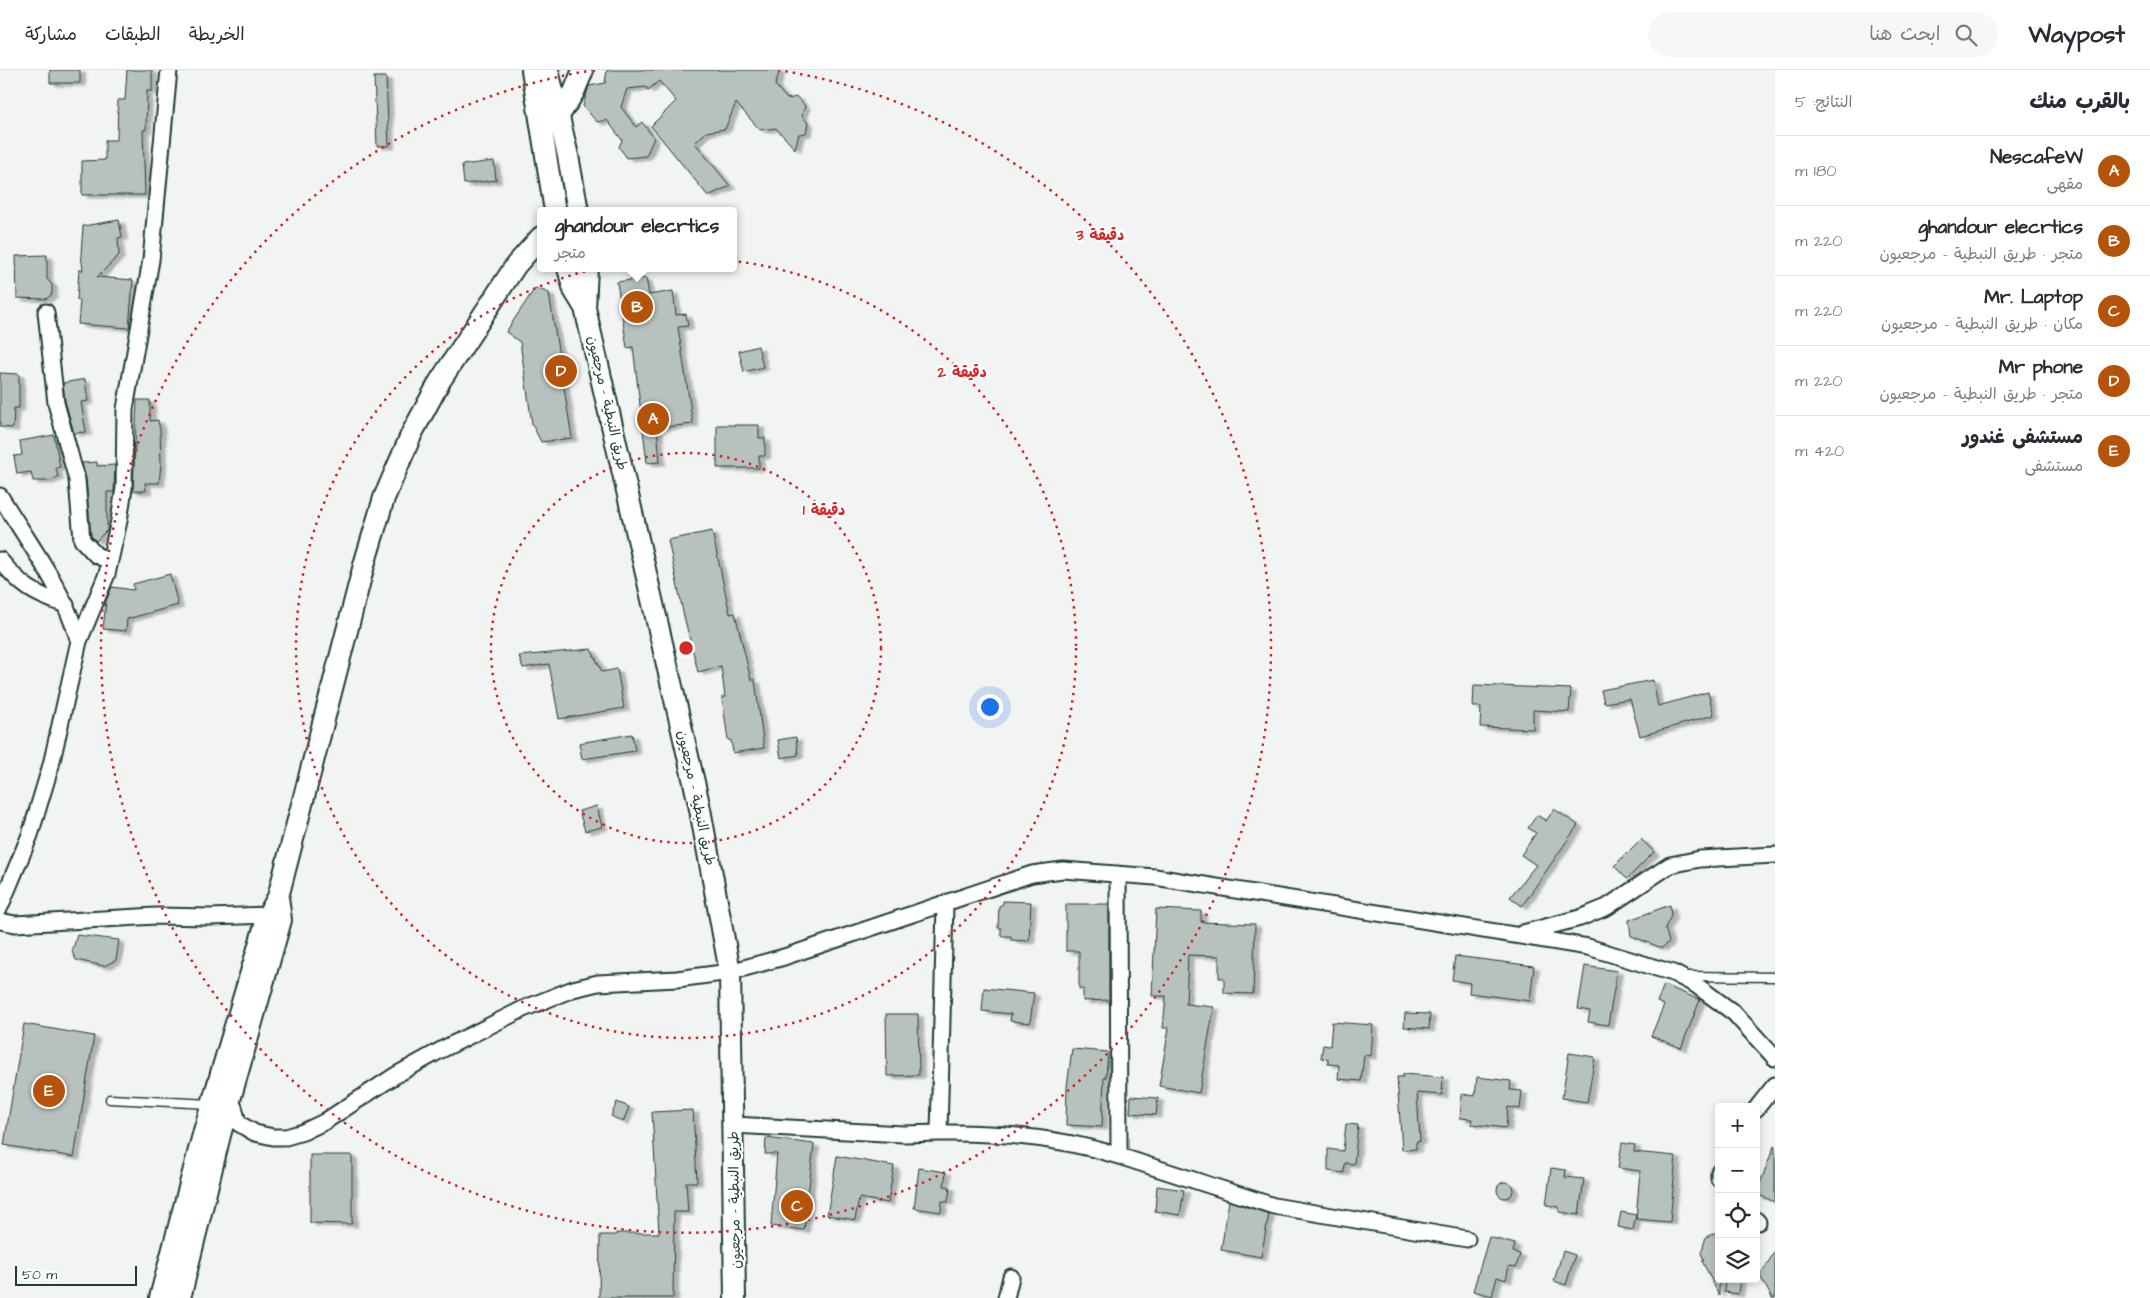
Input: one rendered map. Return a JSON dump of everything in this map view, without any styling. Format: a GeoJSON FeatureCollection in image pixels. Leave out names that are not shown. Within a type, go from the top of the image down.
{"type":"FeatureCollection","features":[{"type":"Feature","properties":{"kind":"main road"},"geometry":{"type":"LineString","coordinates":[[532,70],[577,207]]}},
{"type":"Feature","properties":{"kind":"main road"},"geometry":{"type":"LineString","coordinates":[[548,70],[555,207]]}},
{"type":"Feature","properties":{"kind":"main road"},"geometry":{"type":"LineString","coordinates":[[549,119],[570,70]]}},
{"type":"Feature","properties":{"kind":"main road"},"geometry":{"type":"LineString","coordinates":[[549,119],[583,70]]}},
{"type":"Feature","properties":{"kind":"main road"},"geometry":{"type":"LineString","coordinates":[[180,1298],[218,1102],[274,918],[364,565],[384,498],[412,433],[440,381],[516,265],[537,241]]}},
{"type":"Feature","properties":{"kind":"main road","name":"طريق النبطية - مرجعيون"},"geometry":{"type":"LineString","coordinates":[[569,272],[574,290],[585,308]]}},
{"type":"Feature","properties":{"kind":"main road","name":"طريق النبطية - مرجعيون"},"geometry":{"type":"LineString","coordinates":[[587,272],[585,308],[699,804],[730,972],[734,1125],[735,1298]]}},
{"type":"Feature","properties":{"kind":"main road"},"geometry":{"type":"LineString","coordinates":[[160,1298],[212,1133]]}},
{"type":"Feature","properties":{"kind":"street"},"geometry":{"type":"LineString","coordinates":[[0,907],[30,835],[51,765],[79,642],[107,574],[124,488],[125,409],[151,260],[169,70]]}},
{"type":"Feature","properties":{"kind":"street"},"geometry":{"type":"LineString","coordinates":[[46,312],[56,403],[77,480],[82,540],[96,555],[109,561]]}},
{"type":"Feature","properties":{"kind":"street"},"geometry":{"type":"LineString","coordinates":[[0,496],[51,575],[66,605],[79,642]]}},
{"type":"Feature","properties":{"kind":"street"},"geometry":{"type":"LineString","coordinates":[[0,560],[18,582],[45,598],[66,605]]}},
{"type":"Feature","properties":{"kind":"street"},"geometry":{"type":"LineString","coordinates":[[1517,934],[1580,918],[1598,910],[1644,884],[1670,865],[1700,859],[1775,855]]}},
{"type":"Feature","properties":{"kind":"street"},"geometry":{"type":"LineString","coordinates":[[218,1102],[234,1107],[238,1123],[255,1133],[286,1137],[303,1132],[324,1122],[396,1075],[441,1050],[523,1010],[573,989],[598,983],[677,979],[730,972],[784,957],[945,905],[1032,874],[1063,870],[1155,877],[1517,934],[1588,947],[1679,976],[1696,985],[1734,1014],[1775,1058]]}},
{"type":"Feature","properties":{"kind":"street"},"geometry":{"type":"LineString","coordinates":[[1118,874],[1119,1156]]}},
{"type":"Feature","properties":{"kind":"street"},"geometry":{"type":"LineString","coordinates":[[939,1133],[945,905]]}},
{"type":"Feature","properties":{"kind":"street"},"geometry":{"type":"LineString","coordinates":[[0,921],[16,924],[101,917],[274,918]]}},
{"type":"Feature","properties":{"kind":"street"},"geometry":{"type":"LineString","coordinates":[[1760,1104],[1775,1085]]}},
{"type":"Feature","properties":{"kind":"street"},"geometry":{"type":"LineString","coordinates":[[212,1133],[238,1123]]}},
{"type":"Feature","properties":{"kind":"street"},"geometry":{"type":"LineString","coordinates":[[734,1125],[903,1134],[976,1134],[1075,1144],[1119,1156],[1274,1206],[1467,1239]]}},
{"type":"Feature","properties":{"kind":"street"},"geometry":{"type":"LineString","coordinates":[[1006,1298],[1011,1277]]}},
{"type":"Feature","properties":{"kind":"lane"},"geometry":{"type":"LineString","coordinates":[[1679,976],[1775,977]]}},
{"type":"Feature","properties":{"kind":"lane"},"geometry":{"type":"LineString","coordinates":[[110,1099],[218,1102]]}},
{"type":"Feature","properties":{"kind":"building"},"geometry":{"type":"Polygon","coordinates":[[[50,70],[80,70],[80,83],[50,83],[50,70]]]}},
{"type":"Feature","properties":{"kind":"building"},"geometry":{"type":"Polygon","coordinates":[[[127,70],[152,70],[152,91],[147,91],[146,130],[143,130],[145,195],[82,195],[82,161],[105,160],[105,140],[117,140],[118,100],[125,100],[127,70]]]}},
{"type":"Feature","properties":{"kind":"building"},"geometry":{"type":"Polygon","coordinates":[[[607,70],[780,70],[775,85],[787,99],[797,97],[805,106],[802,116],[808,123],[806,133],[799,134],[795,149],[776,128],[760,130],[736,103],[725,129],[706,132],[695,143],[730,186],[708,196],[651,126],[676,101],[659,81],[648,90],[646,87],[627,89],[621,107],[636,127],[642,122],[654,138],[646,156],[627,158],[619,147],[622,140],[607,120],[597,122],[583,106],[589,86],[605,83],[607,70]]]}},
{"type":"Feature","properties":{"kind":"building"},"geometry":{"type":"Polygon","coordinates":[[[374,77],[386,77],[389,146],[377,146],[374,77]]]}},
{"type":"Feature","properties":{"kind":"building"},"geometry":{"type":"Polygon","coordinates":[[[494,161],[496,180],[464,184],[462,165],[494,161]]]}},
{"type":"Feature","properties":{"kind":"building"},"geometry":{"type":"Polygon","coordinates":[[[119,220],[122,237],[118,238],[119,255],[97,277],[133,280],[129,328],[78,324],[80,300],[77,300],[79,270],[83,270],[81,254],[83,226],[119,220]]]}},
{"type":"Feature","properties":{"kind":"building"},"geometry":{"type":"Polygon","coordinates":[[[47,255],[47,279],[52,285],[52,294],[46,299],[17,298],[16,256],[47,255]]]}},
{"type":"Feature","properties":{"kind":"building"},"geometry":{"type":"Polygon","coordinates":[[[646,278],[649,295],[673,291],[676,315],[686,314],[688,326],[678,327],[693,424],[657,428],[660,462],[647,463],[633,347],[627,348],[617,282],[646,278]]]}},
{"type":"Feature","properties":{"kind":"building"},"geometry":{"type":"Polygon","coordinates":[[[535,288],[549,293],[572,438],[541,442],[532,424],[520,342],[506,332],[535,288]]]}},
{"type":"Feature","properties":{"kind":"building"},"geometry":{"type":"Polygon","coordinates":[[[758,346],[763,367],[744,372],[739,351],[758,346]]]}},
{"type":"Feature","properties":{"kind":"building"},"geometry":{"type":"Polygon","coordinates":[[[0,373],[19,374],[19,408],[14,408],[13,428],[0,427],[0,373]]]}},
{"type":"Feature","properties":{"kind":"building"},"geometry":{"type":"Polygon","coordinates":[[[85,379],[88,401],[81,402],[86,432],[74,433],[65,401],[63,383],[85,379]]]}},
{"type":"Feature","properties":{"kind":"building"},"geometry":{"type":"Polygon","coordinates":[[[137,400],[150,400],[150,421],[158,420],[160,430],[161,464],[159,483],[145,483],[146,491],[133,491],[137,400]]]}},
{"type":"Feature","properties":{"kind":"building"},"geometry":{"type":"Polygon","coordinates":[[[717,425],[759,425],[759,438],[765,438],[765,456],[759,456],[759,468],[717,468],[717,425]]]}},
{"type":"Feature","properties":{"kind":"building"},"geometry":{"type":"Polygon","coordinates":[[[54,435],[60,467],[56,468],[58,477],[48,481],[33,481],[31,472],[17,474],[14,456],[22,455],[20,441],[54,435]]]}},
{"type":"Feature","properties":{"kind":"building"},"geometry":{"type":"Polygon","coordinates":[[[97,462],[97,466],[115,465],[114,492],[107,492],[107,530],[96,541],[91,536],[86,479],[82,463],[97,462]]]}},
{"type":"Feature","properties":{"kind":"building"},"geometry":{"type":"Polygon","coordinates":[[[712,531],[730,614],[735,613],[751,680],[755,680],[764,748],[733,753],[731,740],[728,740],[722,697],[725,697],[721,666],[698,672],[683,612],[668,540],[712,531]]]}},
{"type":"Feature","properties":{"kind":"building"},"geometry":{"type":"Polygon","coordinates":[[[170,574],[178,605],[127,619],[126,631],[103,629],[106,601],[112,587],[134,590],[133,584],[170,574]]]}},
{"type":"Feature","properties":{"kind":"building"},"geometry":{"type":"Polygon","coordinates":[[[591,649],[602,672],[617,669],[624,708],[559,719],[549,664],[523,668],[519,656],[591,649]]]}},
{"type":"Feature","properties":{"kind":"building"},"geometry":{"type":"Polygon","coordinates":[[[1653,680],[1658,706],[1708,692],[1714,715],[1640,736],[1630,699],[1604,703],[1601,690],[1653,680]]]}},
{"type":"Feature","properties":{"kind":"building"},"geometry":{"type":"Polygon","coordinates":[[[1474,685],[1571,689],[1569,712],[1533,710],[1533,729],[1480,727],[1481,707],[1473,707],[1474,685]]]}},
{"type":"Feature","properties":{"kind":"building"},"geometry":{"type":"Polygon","coordinates":[[[632,734],[635,751],[582,759],[579,743],[632,734]]]}},
{"type":"Feature","properties":{"kind":"building"},"geometry":{"type":"Polygon","coordinates":[[[796,737],[798,755],[781,758],[778,740],[796,737]]]}},
{"type":"Feature","properties":{"kind":"building"},"geometry":{"type":"Polygon","coordinates":[[[597,806],[602,827],[585,831],[579,811],[597,806]]]}},
{"type":"Feature","properties":{"kind":"building"},"geometry":{"type":"Polygon","coordinates":[[[1554,809],[1578,825],[1522,906],[1510,897],[1536,865],[1521,855],[1536,833],[1528,828],[1537,815],[1546,821],[1554,809]]]}},
{"type":"Feature","properties":{"kind":"building"},"geometry":{"type":"Polygon","coordinates":[[[1641,839],[1654,852],[1627,879],[1614,866],[1641,839]]]}},
{"type":"Feature","properties":{"kind":"building"},"geometry":{"type":"Polygon","coordinates":[[[1003,901],[1031,902],[1029,941],[1011,940],[1011,936],[1001,936],[1001,928],[998,928],[999,906],[1003,904],[1003,901]]]}},
{"type":"Feature","properties":{"kind":"building"},"geometry":{"type":"Polygon","coordinates":[[[1066,904],[1109,904],[1109,1000],[1083,1001],[1083,989],[1079,989],[1079,951],[1066,951],[1066,904]]]}},
{"type":"Feature","properties":{"kind":"building"},"geometry":{"type":"Polygon","coordinates":[[[1670,905],[1671,916],[1665,928],[1669,942],[1662,948],[1631,936],[1629,920],[1670,905]]]}},
{"type":"Feature","properties":{"kind":"building"},"geometry":{"type":"Polygon","coordinates":[[[1156,909],[1201,911],[1201,922],[1255,924],[1253,994],[1224,993],[1224,978],[1219,978],[1219,956],[1188,955],[1186,1004],[1214,1007],[1199,1093],[1159,1086],[1169,1028],[1163,1028],[1166,996],[1152,996],[1156,909]]]}},
{"type":"Feature","properties":{"kind":"building"},"geometry":{"type":"Polygon","coordinates":[[[77,935],[119,940],[116,960],[104,966],[76,960],[72,952],[77,935]]]}},
{"type":"Feature","properties":{"kind":"building"},"geometry":{"type":"Polygon","coordinates":[[[1455,956],[1534,966],[1530,1001],[1469,993],[1470,983],[1452,980],[1455,956]]]}},
{"type":"Feature","properties":{"kind":"building"},"geometry":{"type":"Polygon","coordinates":[[[1585,966],[1617,971],[1608,1025],[1588,1022],[1590,1011],[1578,1009],[1585,966]]]}},
{"type":"Feature","properties":{"kind":"building"},"geometry":{"type":"Polygon","coordinates":[[[1664,985],[1700,1000],[1681,1048],[1651,1036],[1664,1005],[1657,1002],[1664,985]]]}},
{"type":"Feature","properties":{"kind":"building"},"geometry":{"type":"Polygon","coordinates":[[[984,988],[1034,993],[1030,1023],[1010,1021],[1011,1014],[982,1011],[984,988]]]}},
{"type":"Feature","properties":{"kind":"building"},"geometry":{"type":"Polygon","coordinates":[[[1405,1013],[1430,1014],[1429,1029],[1404,1027],[1405,1013]]]}},
{"type":"Feature","properties":{"kind":"building"},"geometry":{"type":"Polygon","coordinates":[[[886,1014],[918,1014],[919,1075],[887,1076],[886,1014]]]}},
{"type":"Feature","properties":{"kind":"building"},"geometry":{"type":"Polygon","coordinates":[[[1332,1022],[1373,1025],[1371,1056],[1364,1055],[1361,1081],[1338,1079],[1339,1065],[1328,1064],[1328,1059],[1321,1058],[1323,1045],[1330,1046],[1332,1022]]]}},
{"type":"Feature","properties":{"kind":"building"},"geometry":{"type":"Polygon","coordinates":[[[24,1024],[94,1036],[74,1157],[4,1145],[24,1024]]]}},
{"type":"Feature","properties":{"kind":"building"},"geometry":{"type":"Polygon","coordinates":[[[1072,1049],[1108,1052],[1106,1077],[1104,1077],[1102,1127],[1066,1125],[1067,1087],[1072,1049]]]}},
{"type":"Feature","properties":{"kind":"building"},"geometry":{"type":"Polygon","coordinates":[[[1569,1053],[1595,1057],[1587,1102],[1562,1098],[1569,1053]]]}},
{"type":"Feature","properties":{"kind":"building"},"geometry":{"type":"Polygon","coordinates":[[[1403,1074],[1443,1077],[1442,1095],[1417,1093],[1420,1141],[1416,1142],[1416,1149],[1402,1150],[1397,1077],[1403,1077],[1403,1074]]]}},
{"type":"Feature","properties":{"kind":"building"},"geometry":{"type":"Polygon","coordinates":[[[1477,1077],[1511,1081],[1510,1090],[1522,1091],[1520,1109],[1508,1107],[1506,1128],[1471,1124],[1472,1119],[1460,1118],[1462,1094],[1475,1096],[1477,1077]]]}},
{"type":"Feature","properties":{"kind":"building"},"geometry":{"type":"Polygon","coordinates":[[[1131,1096],[1158,1098],[1156,1115],[1130,1113],[1131,1096]]]}},
{"type":"Feature","properties":{"kind":"building"},"geometry":{"type":"Polygon","coordinates":[[[617,1102],[629,1107],[623,1122],[611,1116],[617,1102]]]}},
{"type":"Feature","properties":{"kind":"building"},"geometry":{"type":"Polygon","coordinates":[[[693,1110],[697,1182],[686,1182],[688,1212],[674,1212],[673,1298],[599,1298],[600,1235],[659,1233],[652,1112],[693,1110]]]}},
{"type":"Feature","properties":{"kind":"building"},"geometry":{"type":"Polygon","coordinates":[[[1346,1124],[1358,1125],[1354,1164],[1345,1163],[1344,1173],[1328,1171],[1328,1149],[1343,1151],[1346,1124]]]}},
{"type":"Feature","properties":{"kind":"building"},"geometry":{"type":"Polygon","coordinates":[[[766,1138],[814,1144],[804,1230],[771,1226],[777,1154],[765,1154],[766,1138]]]}},
{"type":"Feature","properties":{"kind":"building"},"geometry":{"type":"Polygon","coordinates":[[[1622,1143],[1635,1145],[1634,1152],[1676,1156],[1670,1222],[1636,1219],[1640,1171],[1618,1168],[1622,1143]]]}},
{"type":"Feature","properties":{"kind":"building"},"geometry":{"type":"Polygon","coordinates":[[[1774,1146],[1775,1202],[1760,1196],[1760,1183],[1774,1146]]]}},
{"type":"Feature","properties":{"kind":"building"},"geometry":{"type":"Polygon","coordinates":[[[310,1155],[352,1155],[352,1224],[310,1223],[310,1155]]]}},
{"type":"Feature","properties":{"kind":"building"},"geometry":{"type":"Polygon","coordinates":[[[837,1156],[894,1166],[888,1203],[859,1198],[855,1220],[827,1215],[837,1156]]]}},
{"type":"Feature","properties":{"kind":"building"},"geometry":{"type":"Polygon","coordinates":[[[919,1168],[946,1172],[944,1186],[950,1187],[948,1202],[942,1201],[941,1212],[914,1208],[919,1168]]]}},
{"type":"Feature","properties":{"kind":"building"},"geometry":{"type":"Polygon","coordinates":[[[1551,1168],[1566,1170],[1565,1177],[1584,1179],[1579,1215],[1559,1212],[1559,1207],[1546,1205],[1551,1168]]]}},
{"type":"Feature","properties":{"kind":"building"},"geometry":{"type":"Polygon","coordinates":[[[1505,1182],[1511,1184],[1513,1190],[1511,1196],[1505,1198],[1499,1196],[1497,1190],[1499,1184],[1505,1182]]]}},
{"type":"Feature","properties":{"kind":"building"},"geometry":{"type":"Polygon","coordinates":[[[1157,1186],[1184,1190],[1180,1215],[1155,1211],[1157,1186]]]}},
{"type":"Feature","properties":{"kind":"building"},"geometry":{"type":"Polygon","coordinates":[[[1229,1201],[1269,1214],[1261,1257],[1221,1250],[1229,1201]]]}},
{"type":"Feature","properties":{"kind":"building"},"geometry":{"type":"Polygon","coordinates":[[[1621,1212],[1636,1215],[1633,1230],[1618,1227],[1621,1212]]]}},
{"type":"Feature","properties":{"kind":"building"},"geometry":{"type":"Polygon","coordinates":[[[1715,1233],[1715,1283],[1719,1283],[1719,1295],[1702,1261],[1704,1260],[1701,1253],[1706,1237],[1715,1233]]]}},
{"type":"Feature","properties":{"kind":"building"},"geometry":{"type":"Polygon","coordinates":[[[1489,1237],[1515,1244],[1513,1252],[1520,1254],[1516,1267],[1509,1266],[1506,1280],[1497,1277],[1492,1296],[1473,1291],[1489,1237]]]}},
{"type":"Feature","properties":{"kind":"building"},"geometry":{"type":"Polygon","coordinates":[[[1563,1251],[1575,1255],[1566,1285],[1554,1281],[1563,1251]]]}},
{"type":"Feature","properties":{"kind":"building"},"geometry":{"type":"Polygon","coordinates":[[[1775,1251],[1775,1298],[1772,1298],[1760,1276],[1775,1251]]]}},
{"type":"Feature","properties":{"kind":"building"},"geometry":{"type":"Polygon","coordinates":[[[1725,1283],[1739,1283],[1738,1294],[1724,1292],[1725,1283]]]}},
{"type":"Feature","properties":{"kind":"place","name":"ghandour elecrtics"},"geometry":{"type":"Point","coordinates":[637,307]}},
{"type":"Feature","properties":{"kind":"place","name":"Mr phone"},"geometry":{"type":"Point","coordinates":[561,371]}},
{"type":"Feature","properties":{"kind":"place","name":"NescafeW"},"geometry":{"type":"Point","coordinates":[653,419]}},
{"type":"Feature","properties":{"kind":"place","name":"مستشفى غندور"},"geometry":{"type":"Point","coordinates":[49,1091]}},
{"type":"Feature","properties":{"kind":"place","name":"Mr. Laptop"},"geometry":{"type":"Point","coordinates":[797,1206]}}]}
